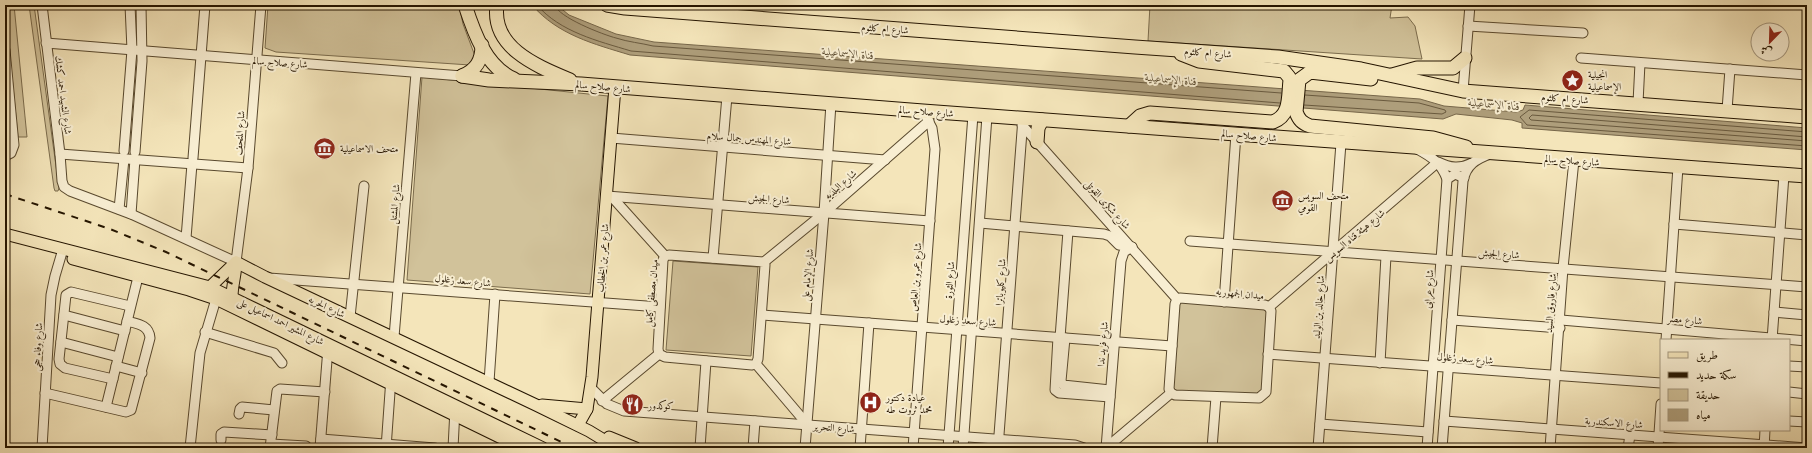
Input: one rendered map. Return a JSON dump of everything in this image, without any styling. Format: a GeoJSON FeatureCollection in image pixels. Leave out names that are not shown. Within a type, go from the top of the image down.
{"type":"FeatureCollection","features":[{"type":"Feature","properties":{"kind":"highway"},"geometry":{"type":"LineString","coordinates":[[465,5],[482,45],[492,63],[498,70],[517,80]]}},
{"type":"Feature","properties":{"kind":"highway"},"geometry":{"type":"LineString","coordinates":[[497,5],[496,18],[500,32],[512,49],[544,68],[581,84]]}},
{"type":"Feature","properties":{"kind":"highway","name":"شارع ام كلثوم"},"geometry":{"type":"LineString","coordinates":[[607,5],[624,8],[1309,60],[1392,75],[1463,91],[1638,103],[1807,117]]}},
{"type":"Feature","properties":{"kind":"highway"},"geometry":{"type":"LineString","coordinates":[[462,76],[475,68],[481,57],[482,45]]}},
{"type":"Feature","properties":{"kind":"highway"},"geometry":{"type":"LineString","coordinates":[[1172,49],[1182,55],[1199,61],[1279,69],[1294,80]]}},
{"type":"Feature","properties":{"kind":"highway"},"geometry":{"type":"LineString","coordinates":[[1294,80],[1310,72],[1381,79],[1417,68],[1453,68],[1465,58]]}},
{"type":"Feature","properties":{"kind":"highway","name":"شارع صلاح سالم"},"geometry":{"type":"LineString","coordinates":[[462,76],[489,80],[517,80],[581,84],[831,104],[926,116],[973,114],[1023,122],[1042,120],[1236,134],[1414,148],[1480,157],[1574,160],[1807,176]]}},
{"type":"Feature","properties":{"kind":"highway"},"geometry":{"type":"LineString","coordinates":[[1294,80],[1292,112],[1301,121],[1310,126],[1433,138],[1454,143],[1480,157]]}},
{"type":"Feature","properties":{"kind":"highway"},"geometry":{"type":"LineString","coordinates":[[1130,126],[1140,116],[1150,114],[1273,122],[1292,112]]}},
{"type":"Feature","properties":{"kind":"highway"},"geometry":{"type":"LineString","coordinates":[[1037,142],[1038,128],[1042,120]]}},
{"type":"Feature","properties":{"kind":"main road","name":"شارع عمر بن الخطاب"},"geometry":{"type":"LineString","coordinates":[[578,426],[587,408],[591,388],[609,197],[611,138],[615,87]]}},
{"type":"Feature","properties":{"kind":"main road","name":"شارع المشير احمد اسماعيل على"},"geometry":{"type":"LineString","coordinates":[[5,234],[138,277],[189,290],[216,299],[391,379],[455,411],[522,448]]}},
{"type":"Feature","properties":{"kind":"main road","name":"شارع المشير احمد اسماعيل على"},"geometry":{"type":"LineString","coordinates":[[5,241],[182,279],[210,287],[232,297],[328,349]]}},
{"type":"Feature","properties":{"kind":"main road","name":"شارع الحريه"},"geometry":{"type":"LineString","coordinates":[[236,262],[489,382],[589,431],[618,448]]}},
{"type":"Feature","properties":{"kind":"main road"},"geometry":{"type":"LineString","coordinates":[[210,287],[236,262]]}},
{"type":"Feature","properties":{"kind":"main road"},"geometry":{"type":"LineString","coordinates":[[232,297],[232,283],[236,271],[236,262]]}},
{"type":"Feature","properties":{"kind":"main road"},"geometry":{"type":"LineString","coordinates":[[536,405],[587,408]]}},
{"type":"Feature","properties":{"kind":"main road","name":"شارع المشير احمد اسماعيل على"},"geometry":{"type":"LineString","coordinates":[[455,411],[542,448]]}},
{"type":"Feature","properties":{"kind":"main road","name":"شارع الحريه"},"geometry":{"type":"LineString","coordinates":[[589,431],[614,438],[636,448]]}},
{"type":"Feature","properties":{"kind":"street","name":"شارع الشهيد احمد كشك"},"geometry":{"type":"LineString","coordinates":[[42,5],[62,181],[64,187]]}},
{"type":"Feature","properties":{"kind":"street"},"geometry":{"type":"LineString","coordinates":[[119,209],[129,104],[132,50],[130,5]]}},
{"type":"Feature","properties":{"kind":"street"},"geometry":{"type":"LineString","coordinates":[[131,214],[142,51],[141,5]]}},
{"type":"Feature","properties":{"kind":"street"},"geometry":{"type":"LineString","coordinates":[[186,238],[205,5]]}},
{"type":"Feature","properties":{"kind":"street","name":"شارع المتحف"},"geometry":{"type":"LineString","coordinates":[[236,262],[248,168],[261,5]]}},
{"type":"Feature","properties":{"kind":"street"},"geometry":{"type":"LineString","coordinates":[[1463,91],[1470,5]]}},
{"type":"Feature","properties":{"kind":"street"},"geometry":{"type":"LineString","coordinates":[[1468,26],[1583,34]]}},
{"type":"Feature","properties":{"kind":"street","name":"شارع صلاح سالم"},"geometry":{"type":"LineString","coordinates":[[46,43],[462,76]]}},
{"type":"Feature","properties":{"kind":"street"},"geometry":{"type":"LineString","coordinates":[[5,50],[14,145],[11,153],[5,156]]}},
{"type":"Feature","properties":{"kind":"street"},"geometry":{"type":"LineString","coordinates":[[1581,58],[1807,75]]}},
{"type":"Feature","properties":{"kind":"street"},"geometry":{"type":"LineString","coordinates":[[1638,103],[1640,63]]}},
{"type":"Feature","properties":{"kind":"street"},"geometry":{"type":"LineString","coordinates":[[1727,110],[1730,69]]}},
{"type":"Feature","properties":{"kind":"street","name":"شارع المشتل"},"geometry":{"type":"LineString","coordinates":[[394,337],[416,73]]}},
{"type":"Feature","properties":{"kind":"street"},"geometry":{"type":"LineString","coordinates":[[713,258],[726,96]]}},
{"type":"Feature","properties":{"kind":"street"},"geometry":{"type":"LineString","coordinates":[[129,104],[139,105]]}},
{"type":"Feature","properties":{"kind":"street","name":"شارع الإمام على"},"geometry":{"type":"LineString","coordinates":[[805,448],[824,213],[831,104]]}},
{"type":"Feature","properties":{"kind":"street","name":"شارع الثورة"},"geometry":{"type":"LineString","coordinates":[[948,448],[973,114]]}},
{"type":"Feature","properties":{"kind":"street","name":"شارع البلديه"},"geometry":{"type":"LineString","coordinates":[[764,262],[824,213],[885,160],[926,116]]}},
{"type":"Feature","properties":{"kind":"street","name":"شارع عمرو بن العاص"},"geometry":{"type":"LineString","coordinates":[[913,448],[935,142],[926,116]]}},
{"type":"Feature","properties":{"kind":"street"},"geometry":{"type":"LineString","coordinates":[[963,448],[988,116]]}},
{"type":"Feature","properties":{"kind":"street","name":"شارع شكرى القوتلى"},"geometry":{"type":"LineString","coordinates":[[1023,122],[1037,142],[1177,299]]}},
{"type":"Feature","properties":{"kind":"street","name":"شارع كليوباترا"},"geometry":{"type":"LineString","coordinates":[[999,444],[1023,122]]}},
{"type":"Feature","properties":{"kind":"street"},"geometry":{"type":"LineString","coordinates":[[972,130],[979,125],[987,130]]}},
{"type":"Feature","properties":{"kind":"street"},"geometry":{"type":"LineString","coordinates":[[1224,302],[1236,134]]}},
{"type":"Feature","properties":{"kind":"street","name":"شارع المهندس جمال سلام"},"geometry":{"type":"LineString","coordinates":[[611,138],[885,160]]}},
{"type":"Feature","properties":{"kind":"street","name":"شارع خالد بن الوليد"},"geometry":{"type":"LineString","coordinates":[[1318,448],[1341,143]]}},
{"type":"Feature","properties":{"kind":"street"},"geometry":{"type":"LineString","coordinates":[[1414,148],[1448,166],[1458,167],[1480,157]]}},
{"type":"Feature","properties":{"kind":"street"},"geometry":{"type":"LineString","coordinates":[[60,154],[124,155],[248,168]]}},
{"type":"Feature","properties":{"kind":"street"},"geometry":{"type":"LineString","coordinates":[[1442,448],[1464,178],[1468,168],[1480,157]]}},
{"type":"Feature","properties":{"kind":"street","name":"شارع فاروق السيد"},"geometry":{"type":"LineString","coordinates":[[1550,448],[1574,160]]}},
{"type":"Feature","properties":{"kind":"street"},"geometry":{"type":"LineString","coordinates":[[1438,162],[1443,168],[1447,179],[1455,174],[1464,178]]}},
{"type":"Feature","properties":{"kind":"street","name":"شارع هيئة قناه السويس"},"geometry":{"type":"LineString","coordinates":[[1269,307],[1438,162]]}},
{"type":"Feature","properties":{"kind":"street"},"geometry":{"type":"LineString","coordinates":[[1666,339],[1678,167]]}},
{"type":"Feature","properties":{"kind":"street"},"geometry":{"type":"LineString","coordinates":[[1772,339],[1784,175]]}},
{"type":"Feature","properties":{"kind":"street","name":"شارع عرابى"},"geometry":{"type":"LineString","coordinates":[[1427,448],[1447,179]]}},
{"type":"Feature","properties":{"kind":"street"},"geometry":{"type":"LineString","coordinates":[[350,317],[364,186]]}},
{"type":"Feature","properties":{"kind":"street","name":"شارع الحريه"},"geometry":{"type":"LineString","coordinates":[[64,187],[131,214],[236,262]]}},
{"type":"Feature","properties":{"kind":"street"},"geometry":{"type":"LineString","coordinates":[[609,197],[665,256]]}},
{"type":"Feature","properties":{"kind":"street","name":"شارع الجيش"},"geometry":{"type":"LineString","coordinates":[[609,197],[930,221]]}},
{"type":"Feature","properties":{"kind":"street"},"geometry":{"type":"LineString","coordinates":[[980,223],[1104,234],[1110,236],[1119,245],[1132,247]]}},
{"type":"Feature","properties":{"kind":"street"},"geometry":{"type":"LineString","coordinates":[[1674,224],[1807,235]]}},
{"type":"Feature","properties":{"kind":"street"},"geometry":{"type":"LineString","coordinates":[[1068,231],[1061,338],[1062,384],[1065,386],[1110,393]]}},
{"type":"Feature","properties":{"kind":"street","name":"شارع الجيش"},"geometry":{"type":"LineString","coordinates":[[1190,241],[1807,287]]}},
{"type":"Feature","properties":{"kind":"street","name":"شارع فريد ندا"},"geometry":{"type":"LineString","coordinates":[[1106,448],[1113,342],[1122,257],[1124,252],[1132,247]]}},
{"type":"Feature","properties":{"kind":"street","name":"شارع وفاء حجى"},"geometry":{"type":"LineString","coordinates":[[42,448],[51,295],[62,253]]}},
{"type":"Feature","properties":{"kind":"street","name":"ميدان مصطفى كامل"},"geometry":{"type":"LineString","coordinates":[[659,354],[660,307],[663,260],[665,256],[669,255],[764,262]]}},
{"type":"Feature","properties":{"kind":"street"},"geometry":{"type":"LineString","coordinates":[[1380,362],[1386,256]]}},
{"type":"Feature","properties":{"kind":"street"},"geometry":{"type":"LineString","coordinates":[[764,262],[762,315],[756,364],[807,424]]}},
{"type":"Feature","properties":{"kind":"street"},"geometry":{"type":"LineString","coordinates":[[106,407],[138,277]]}},
{"type":"Feature","properties":{"kind":"street","name":"شارع سعد زغلول"},"geometry":{"type":"LineString","coordinates":[[265,277],[660,307]]}},
{"type":"Feature","properties":{"kind":"street"},"geometry":{"type":"LineString","coordinates":[[112,379],[63,367],[59,361],[66,296],[70,292],[130,306]]}},
{"type":"Feature","properties":{"kind":"street"},"geometry":{"type":"LineString","coordinates":[[489,382],[495,294]]}},
{"type":"Feature","properties":{"kind":"street","name":"ميدان الجمهوريه"},"geometry":{"type":"LineString","coordinates":[[1171,393],[1175,395],[1259,398],[1264,396],[1266,392],[1271,311],[1269,307],[1265,305],[1180,298],[1177,299]]}},
{"type":"Feature","properties":{"kind":"street"},"geometry":{"type":"LineString","coordinates":[[190,448],[200,353],[216,299]]}},
{"type":"Feature","properties":{"kind":"street"},"geometry":{"type":"LineString","coordinates":[[1106,448],[1171,393],[1169,389],[1175,304],[1177,299]]}},
{"type":"Feature","properties":{"kind":"street"},"geometry":{"type":"LineString","coordinates":[[1774,312],[1807,315]]}},
{"type":"Feature","properties":{"kind":"street"},"geometry":{"type":"LineString","coordinates":[[45,393],[126,412],[131,410],[150,341],[149,332],[144,326],[126,326],[64,315]]}},
{"type":"Feature","properties":{"kind":"street","name":"شارع سعد زغلول"},"geometry":{"type":"LineString","coordinates":[[762,315],[1172,346]]}},
{"type":"Feature","properties":{"kind":"street","name":"شارع مصر"},"geometry":{"type":"LineString","coordinates":[[1452,320],[1667,328],[1772,339]]}},
{"type":"Feature","properties":{"kind":"street"},"geometry":{"type":"LineString","coordinates":[[860,448],[869,323]]}},
{"type":"Feature","properties":{"kind":"street"},"geometry":{"type":"LineString","coordinates":[[205,332],[274,353],[282,363]]}},
{"type":"Feature","properties":{"kind":"street","name":"شارع مصر"},"geometry":{"type":"LineString","coordinates":[[1790,340],[1807,341]]}},
{"type":"Feature","properties":{"kind":"street"},"geometry":{"type":"LineString","coordinates":[[61,342],[118,357]]}},
{"type":"Feature","properties":{"kind":"street"},"geometry":{"type":"LineString","coordinates":[[328,349],[321,444],[435,448]]}},
{"type":"Feature","properties":{"kind":"street"},"geometry":{"type":"LineString","coordinates":[[602,401],[659,354],[665,357],[752,365],[756,364]]}},
{"type":"Feature","properties":{"kind":"street","name":"شارع سعد زغلول"},"geometry":{"type":"LineString","coordinates":[[1268,354],[1660,383]]}},
{"type":"Feature","properties":{"kind":"street"},"geometry":{"type":"LineString","coordinates":[[700,448],[706,361]]}},
{"type":"Feature","properties":{"kind":"street"},"geometry":{"type":"LineString","coordinates":[[116,366],[142,373]]}},
{"type":"Feature","properties":{"kind":"street"},"geometry":{"type":"LineString","coordinates":[[1790,366],[1807,367]]}},
{"type":"Feature","properties":{"kind":"street"},"geometry":{"type":"LineString","coordinates":[[386,446],[391,379]]}},
{"type":"Feature","properties":{"kind":"street","name":"شارع التحرير"},"geometry":{"type":"LineString","coordinates":[[591,388],[602,401],[612,407],[624,410],[948,435],[999,444],[1078,445],[1084,448]]}},
{"type":"Feature","properties":{"kind":"street"},"geometry":{"type":"LineString","coordinates":[[271,442],[276,392],[278,389],[325,392]]}},
{"type":"Feature","properties":{"kind":"street"},"geometry":{"type":"LineString","coordinates":[[1790,392],[1807,394]]}},
{"type":"Feature","properties":{"kind":"street"},"geometry":{"type":"LineString","coordinates":[[1212,448],[1216,397]]}},
{"type":"Feature","properties":{"kind":"street"},"geometry":{"type":"LineString","coordinates":[[239,414],[242,407],[274,410]]}},
{"type":"Feature","properties":{"kind":"street"},"geometry":{"type":"LineString","coordinates":[[453,448],[455,411]]}},
{"type":"Feature","properties":{"kind":"street"},"geometry":{"type":"LineString","coordinates":[[1658,448],[1660,420]]}},
{"type":"Feature","properties":{"kind":"street"},"geometry":{"type":"LineString","coordinates":[[753,448],[756,421]]}},
{"type":"Feature","properties":{"kind":"street","name":"شارع الاسكندرية"},"geometry":{"type":"LineString","coordinates":[[1444,421],[1807,448]]}},
{"type":"Feature","properties":{"kind":"street"},"geometry":{"type":"LineString","coordinates":[[1790,421],[1807,422]]}},
{"type":"Feature","properties":{"kind":"street"},"geometry":{"type":"LineString","coordinates":[[1320,424],[1428,432]]}},
{"type":"Feature","properties":{"kind":"street"},"geometry":{"type":"LineString","coordinates":[[1764,446],[1766,431]]}},
{"type":"Feature","properties":{"kind":"street"},"geometry":{"type":"LineString","coordinates":[[221,440],[221,434],[224,432],[271,442],[306,446]]}},
{"type":"Feature","properties":{"kind":"street"},"geometry":{"type":"LineString","coordinates":[[1628,448],[1630,434]]}},
{"type":"Feature","properties":{"kind":"green space"},"geometry":{"type":"Polygon","coordinates":[[[5,5],[14,5],[27,137],[18,137],[5,5]]]}},
{"type":"Feature","properties":{"kind":"green space"},"geometry":{"type":"Polygon","coordinates":[[[29,5],[34,5],[59,188],[58,191],[55,191],[54,188],[29,5]]]}},
{"type":"Feature","properties":{"kind":"green space"},"geometry":{"type":"Polygon","coordinates":[[[268,5],[459,5],[463,24],[475,56],[470,65],[276,52],[265,48],[268,5]]]}},
{"type":"Feature","properties":{"kind":"green space"},"geometry":{"type":"Polygon","coordinates":[[[1150,5],[1392,5],[1390,18],[1408,17],[1415,26],[1422,59],[1148,41],[1150,5]]]}},
{"type":"Feature","properties":{"kind":"green space"},"geometry":{"type":"Polygon","coordinates":[[[422,77],[608,96],[590,294],[407,280],[422,77]]]}},
{"type":"Feature","properties":{"kind":"green space"},"geometry":{"type":"Polygon","coordinates":[[[673,261],[758,267],[751,356],[666,350],[673,261]]]}},
{"type":"Feature","properties":{"kind":"green space"},"geometry":{"type":"Polygon","coordinates":[[[1177,302],[1268,308],[1263,397],[1173,391],[1177,302]]]}},
{"type":"Feature","properties":{"kind":"water"},"geometry":{"type":"Polygon","coordinates":[[[532,5],[557,5],[569,15],[616,34],[654,42],[1420,99],[1444,106],[1516,112],[1523,110],[1525,105],[1807,128],[1807,150],[1522,128],[1522,123],[1512,120],[1456,114],[1443,119],[630,55],[603,47],[565,31],[553,24],[532,5]]]}},
{"type":"Feature","properties":{"kind":"railway"},"geometry":{"type":"LineString","coordinates":[[5,194],[110,229],[166,252],[574,448]]}},
{"type":"Feature","properties":{"kind":"place","name":"انجيلية الإسماعيلية"},"geometry":{"type":"Point","coordinates":[1573,80]}},
{"type":"Feature","properties":{"kind":"place","name":"متحف الاسماعيلية"},"geometry":{"type":"Point","coordinates":[325,148]}},
{"type":"Feature","properties":{"kind":"place","name":"متحف السويس القومي"},"geometry":{"type":"Point","coordinates":[1283,201]}},
{"type":"Feature","properties":{"kind":"place","name":"عيادة دكتور محمد ثروت طه"},"geometry":{"type":"Point","coordinates":[870,403]}},
{"type":"Feature","properties":{"kind":"place","name":"كوكدور"},"geometry":{"type":"Point","coordinates":[633,405]}},
{"type":"Feature","properties":{"kind":"water label","name":"قناة الإسماعيلية"},"geometry":{"type":"Point","coordinates":[848,53]}},
{"type":"Feature","properties":{"kind":"water label","name":"قناة الإسماعيلية"},"geometry":{"type":"Point","coordinates":[1171,79]}},
{"type":"Feature","properties":{"kind":"water label","name":"قناة الإسماعيلية"},"geometry":{"type":"Point","coordinates":[1494,104]}}]}
